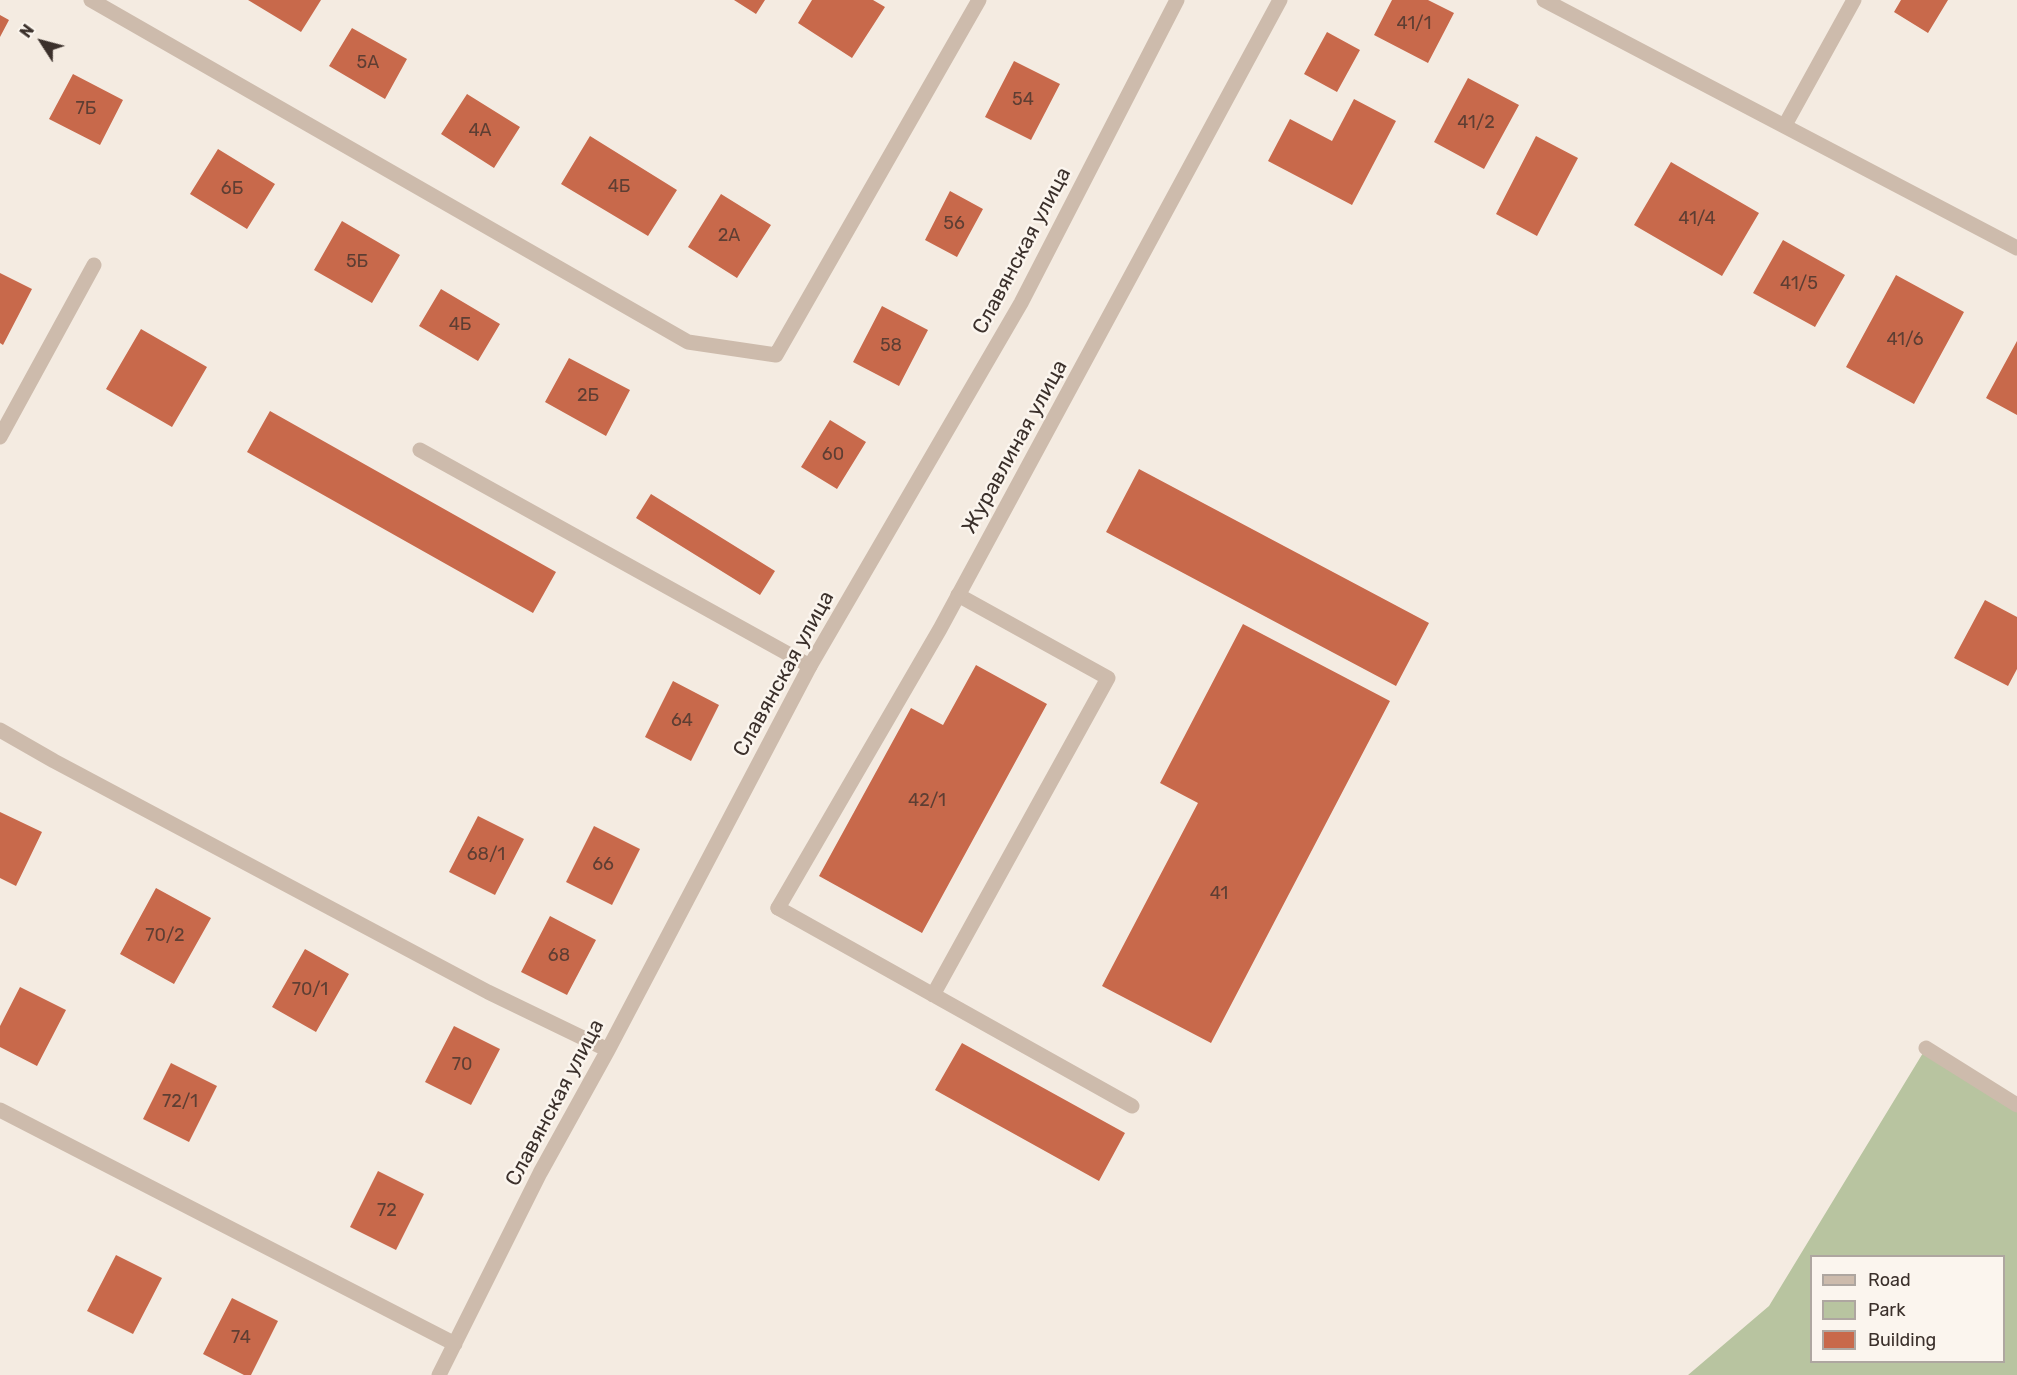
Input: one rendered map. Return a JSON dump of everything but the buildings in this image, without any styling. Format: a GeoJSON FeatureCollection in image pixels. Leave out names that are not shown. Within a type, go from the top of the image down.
{"type":"FeatureCollection","features":[{"type":"Feature","properties":{"kind":"street"},"geometry":{"type":"LineString","coordinates":[[91,0],[688,342],[776,355],[979,0]]}},
{"type":"Feature","properties":{"kind":"street","name":"Славянская улица"},"geometry":{"type":"LineString","coordinates":[[438,1375],[540,1173],[608,1050],[810,666],[1021,303],[1177,0]]}},
{"type":"Feature","properties":{"kind":"street","name":"Журавлиная улица"},"geometry":{"type":"LineString","coordinates":[[933,995],[778,908],[958,596],[1280,0]]}},
{"type":"Feature","properties":{"kind":"street"},"geometry":{"type":"LineString","coordinates":[[1544,0],[2017,249]]}},
{"type":"Feature","properties":{"kind":"street"},"geometry":{"type":"LineString","coordinates":[[1785,125],[1854,0]]}},
{"type":"Feature","properties":{"kind":"street"},"geometry":{"type":"LineString","coordinates":[[0,437],[94,265]]}},
{"type":"Feature","properties":{"kind":"street"},"geometry":{"type":"LineString","coordinates":[[420,450],[810,666]]}},
{"type":"Feature","properties":{"kind":"street"},"geometry":{"type":"LineString","coordinates":[[958,596],[1108,678],[933,995],[1132,1106]]}},
{"type":"Feature","properties":{"kind":"street"},"geometry":{"type":"LineString","coordinates":[[0,730],[477,986],[608,1050]]}},
{"type":"Feature","properties":{"kind":"street"},"geometry":{"type":"LineString","coordinates":[[1926,1048],[2017,1105]]}},
{"type":"Feature","properties":{"kind":"street"},"geometry":{"type":"LineString","coordinates":[[0,1110],[455,1344]]}},
{"type":"Feature","properties":{"kind":"green space"},"geometry":{"type":"Polygon","coordinates":[[[1926,1048],[2017,1105],[2017,1375],[1688,1375],[1769,1306],[1926,1048]]]}}]}
